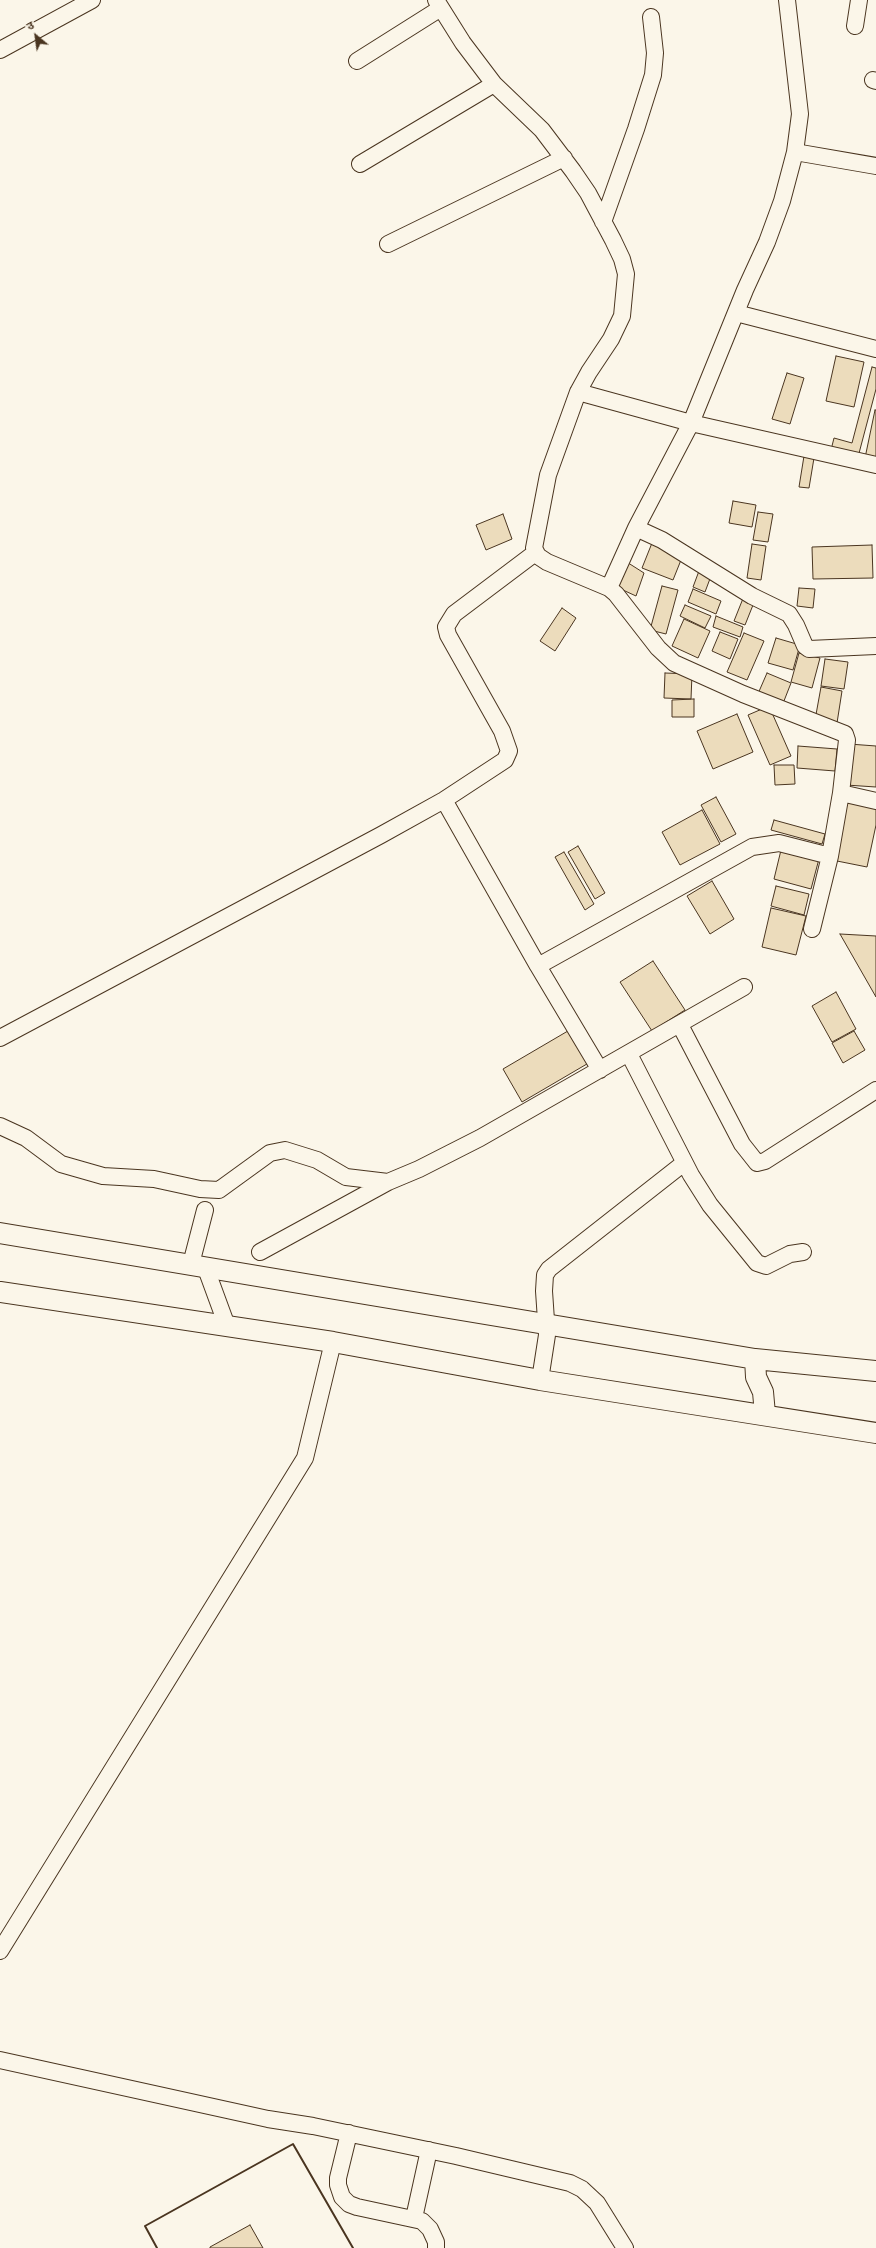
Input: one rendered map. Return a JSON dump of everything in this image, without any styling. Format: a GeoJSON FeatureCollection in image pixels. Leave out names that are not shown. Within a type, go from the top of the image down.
{"type":"FeatureCollection","features":[{"type":"Feature","properties":{"kind":"street"},"geometry":{"type":"LineString","coordinates":[[0,50],[92,0]]}},
{"type":"Feature","properties":{"kind":"street"},"geometry":{"type":"LineString","coordinates":[[609,588],[636,528],[691,423],[770,235],[782,201],[795,152],[800,114],[787,0]]}},
{"type":"Feature","properties":{"kind":"street"},"geometry":{"type":"LineString","coordinates":[[855,26],[859,0]]}},
{"type":"Feature","properties":{"kind":"street"},"geometry":{"type":"LineString","coordinates":[[357,61],[439,4],[463,43],[494,84],[542,130],[564,158],[588,193],[622,259],[626,274],[624,304],[622,316],[611,340],[589,372],[578,392],[548,475],[535,537],[535,552],[546,562],[609,588],[621,598],[658,648],[674,663],[743,694],[844,732],[847,740],[841,794],[830,856],[812,929]]}},
{"type":"Feature","properties":{"kind":"street"},"geometry":{"type":"LineString","coordinates":[[603,222],[636,129],[652,75],[655,53],[651,17]]}},
{"type":"Feature","properties":{"kind":"street"},"geometry":{"type":"LineString","coordinates":[[360,164],[494,84]]}},
{"type":"Feature","properties":{"kind":"street"},"geometry":{"type":"LineString","coordinates":[[795,152],[876,166]]}},
{"type":"Feature","properties":{"kind":"street"},"geometry":{"type":"LineString","coordinates":[[388,244],[564,158]]}},
{"type":"Feature","properties":{"kind":"street"},"geometry":{"type":"LineString","coordinates":[[736,313],[876,349]]}},
{"type":"Feature","properties":{"kind":"street"},"geometry":{"type":"LineString","coordinates":[[578,392],[691,423],[876,465]]}},
{"type":"Feature","properties":{"kind":"street"},"geometry":{"type":"LineString","coordinates":[[636,528],[662,540],[752,596],[789,614],[796,625],[805,646],[809,649],[876,646]]}},
{"type":"Feature","properties":{"kind":"street"},"geometry":{"type":"LineString","coordinates":[[0,1038],[444,800],[505,760],[509,754],[509,746],[448,635],[446,625],[454,614],[535,552]]}},
{"type":"Feature","properties":{"kind":"street"},"geometry":{"type":"LineString","coordinates":[[841,794],[876,801]]}},
{"type":"Feature","properties":{"kind":"street"},"geometry":{"type":"LineString","coordinates":[[444,800],[538,966],[600,1070]]}},
{"type":"Feature","properties":{"kind":"street"},"geometry":{"type":"LineString","coordinates":[[538,966],[752,847],[779,843],[830,856]]}},
{"type":"Feature","properties":{"kind":"street"},"geometry":{"type":"LineString","coordinates":[[260,1252],[388,1182],[419,1169],[480,1138],[557,1092],[629,1054],[744,987]]}},
{"type":"Feature","properties":{"kind":"street"},"geometry":{"type":"LineString","coordinates":[[680,1025],[742,1144],[757,1163],[765,1161],[876,1090]]}},
{"type":"Feature","properties":{"kind":"street"},"geometry":{"type":"LineString","coordinates":[[629,1054],[684,1163],[710,1205],[759,1264],[766,1266],[790,1254],[803,1252]]}},
{"type":"Feature","properties":{"kind":"street"},"geometry":{"type":"LineString","coordinates":[[0,1126],[26,1138],[61,1164],[103,1176],[154,1179],[195,1188],[219,1190]]}},
{"type":"Feature","properties":{"kind":"street"},"geometry":{"type":"LineString","coordinates":[[227,1326],[214,1286],[198,1265],[205,1210],[219,1190],[270,1153],[284,1150],[317,1160],[346,1177],[388,1182]]}},
{"type":"Feature","properties":{"kind":"street"},"geometry":{"type":"LineString","coordinates":[[540,1380],[548,1325],[544,1291],[545,1275],[549,1269],[684,1163]]}},
{"type":"Feature","properties":{"kind":"street"},"geometry":{"type":"LineString","coordinates":[[195,1188],[205,1210]]}},
{"type":"Feature","properties":{"kind":"street"},"geometry":{"type":"LineString","coordinates":[[0,1233],[756,1359],[876,1371]]}},
{"type":"Feature","properties":{"kind":"street"},"geometry":{"type":"LineString","coordinates":[[0,1292],[333,1342],[540,1380],[765,1414],[876,1433]]}},
{"type":"Feature","properties":{"kind":"street"},"geometry":{"type":"LineString","coordinates":[[0,1951],[305,1458],[333,1342]]}},
{"type":"Feature","properties":{"kind":"street"},"geometry":{"type":"LineString","coordinates":[[756,1359],[756,1377],[762,1392],[765,1414]]}},
{"type":"Feature","properties":{"kind":"street"},"geometry":{"type":"LineString","coordinates":[[0,2060],[268,2119],[348,2133],[429,2150],[570,2183],[582,2189],[597,2203],[625,2248]]}},
{"type":"Feature","properties":{"kind":"street"},"geometry":{"type":"LineString","coordinates":[[348,2133],[338,2178],[338,2185],[342,2197],[349,2204],[364,2209],[422,2220],[430,2229],[436,2242],[436,2248]]}},
{"type":"Feature","properties":{"kind":"street"},"geometry":{"type":"LineString","coordinates":[[414,2218],[429,2150]]}},
{"type":"Feature","properties":{"kind":"building"},"geometry":{"type":"Polygon","coordinates":[[[836,356],[864,362],[854,407],[826,401],[836,356]]]}},
{"type":"Feature","properties":{"kind":"building"},"geometry":{"type":"Polygon","coordinates":[[[872,367],[876,368],[876,389],[858,457],[831,450],[834,438],[852,443],[872,367]]]}},
{"type":"Feature","properties":{"kind":"building"},"geometry":{"type":"Polygon","coordinates":[[[787,373],[804,378],[790,424],[772,419],[787,373]]]}},
{"type":"Feature","properties":{"kind":"building"},"geometry":{"type":"Polygon","coordinates":[[[876,410],[876,460],[865,458],[876,410]]]}},
{"type":"Feature","properties":{"kind":"building"},"geometry":{"type":"Polygon","coordinates":[[[804,456],[814,458],[809,488],[799,487],[804,456]]]}},
{"type":"Feature","properties":{"kind":"building"},"geometry":{"type":"Polygon","coordinates":[[[733,501],[756,505],[752,527],[729,523],[733,501]]]}},
{"type":"Feature","properties":{"kind":"building"},"geometry":{"type":"Polygon","coordinates":[[[758,512],[773,514],[768,542],[753,540],[758,512]]]}},
{"type":"Feature","properties":{"kind":"building"},"geometry":{"type":"Polygon","coordinates":[[[503,514],[512,539],[486,550],[476,525],[503,514]]]}},
{"type":"Feature","properties":{"kind":"building"},"geometry":{"type":"Polygon","coordinates":[[[652,543],[683,555],[673,580],[642,568],[652,543]]]}},
{"type":"Feature","properties":{"kind":"building"},"geometry":{"type":"Polygon","coordinates":[[[752,544],[766,546],[761,580],[747,578],[752,544]]]}},
{"type":"Feature","properties":{"kind":"building"},"geometry":{"type":"Polygon","coordinates":[[[872,545],[873,578],[813,579],[812,547],[872,545]]]}},
{"type":"Feature","properties":{"kind":"building"},"geometry":{"type":"Polygon","coordinates":[[[622,559],[644,573],[636,596],[612,585],[622,559]]]}},
{"type":"Feature","properties":{"kind":"building"},"geometry":{"type":"Polygon","coordinates":[[[699,571],[711,576],[705,592],[693,587],[699,571]]]}},
{"type":"Feature","properties":{"kind":"building"},"geometry":{"type":"Polygon","coordinates":[[[662,586],[678,590],[666,634],[650,630],[662,586]]]}},
{"type":"Feature","properties":{"kind":"building"},"geometry":{"type":"Polygon","coordinates":[[[799,588],[815,589],[813,608],[797,606],[799,588]]]}},
{"type":"Feature","properties":{"kind":"building"},"geometry":{"type":"Polygon","coordinates":[[[693,589],[721,601],[716,614],[688,602],[693,589]]]}},
{"type":"Feature","properties":{"kind":"building"},"geometry":{"type":"Polygon","coordinates":[[[744,596],[755,600],[745,625],[734,621],[744,596]]]}},
{"type":"Feature","properties":{"kind":"building"},"geometry":{"type":"Polygon","coordinates":[[[685,605],[711,616],[705,628],[680,616],[685,605]]]}},
{"type":"Feature","properties":{"kind":"building"},"geometry":{"type":"Polygon","coordinates":[[[562,608],[576,618],[555,651],[540,641],[562,608]]]}},
{"type":"Feature","properties":{"kind":"building"},"geometry":{"type":"Polygon","coordinates":[[[716,616],[743,627],[740,637],[713,627],[716,616]]]}},
{"type":"Feature","properties":{"kind":"building"},"geometry":{"type":"Polygon","coordinates":[[[684,619],[710,631],[698,658],[672,646],[684,619]]]}},
{"type":"Feature","properties":{"kind":"building"},"geometry":{"type":"Polygon","coordinates":[[[720,632],[738,639],[730,659],[712,651],[720,632]]]}},
{"type":"Feature","properties":{"kind":"building"},"geometry":{"type":"Polygon","coordinates":[[[744,633],[764,641],[747,680],[727,672],[744,633]]]}},
{"type":"Feature","properties":{"kind":"building"},"geometry":{"type":"Polygon","coordinates":[[[776,638],[800,645],[793,670],[768,663],[776,638]]]}},
{"type":"Feature","properties":{"kind":"building"},"geometry":{"type":"Polygon","coordinates":[[[799,653],[820,658],[812,688],[791,682],[799,653]]]}},
{"type":"Feature","properties":{"kind":"building"},"geometry":{"type":"Polygon","coordinates":[[[825,659],[848,662],[844,689],[821,686],[825,659]]]}},
{"type":"Feature","properties":{"kind":"building"},"geometry":{"type":"Polygon","coordinates":[[[665,673],[692,674],[691,699],[664,698],[665,673]]]}},
{"type":"Feature","properties":{"kind":"building"},"geometry":{"type":"Polygon","coordinates":[[[767,673],[791,683],[782,706],[757,696],[767,673]]]}},
{"type":"Feature","properties":{"kind":"building"},"geometry":{"type":"Polygon","coordinates":[[[821,687],[842,691],[837,723],[815,720],[821,687]]]}},
{"type":"Feature","properties":{"kind":"building"},"geometry":{"type":"Polygon","coordinates":[[[694,699],[694,717],[672,717],[672,700],[694,699]]]}},
{"type":"Feature","properties":{"kind":"building"},"geometry":{"type":"Polygon","coordinates":[[[769,706],[791,756],[770,765],[748,715],[769,706]]]}},
{"type":"Feature","properties":{"kind":"building"},"geometry":{"type":"Polygon","coordinates":[[[737,714],[753,752],[713,769],[697,731],[737,714]]]}},
{"type":"Feature","properties":{"kind":"building"},"geometry":{"type":"Polygon","coordinates":[[[849,744],[876,746],[876,787],[846,785],[849,744]]]}},
{"type":"Feature","properties":{"kind":"building"},"geometry":{"type":"Polygon","coordinates":[[[798,746],[837,749],[835,771],[797,768],[798,746]]]}},
{"type":"Feature","properties":{"kind":"building"},"geometry":{"type":"Polygon","coordinates":[[[774,765],[794,765],[795,784],[775,785],[774,765]]]}},
{"type":"Feature","properties":{"kind":"building"},"geometry":{"type":"Polygon","coordinates":[[[716,797],[736,834],[721,842],[701,805],[716,797]]]}},
{"type":"Feature","properties":{"kind":"building"},"geometry":{"type":"Polygon","coordinates":[[[845,799],[876,806],[876,825],[867,867],[832,860],[845,799]]]}},
{"type":"Feature","properties":{"kind":"building"},"geometry":{"type":"Polygon","coordinates":[[[702,810],[720,844],[680,865],[662,832],[702,810]]]}},
{"type":"Feature","properties":{"kind":"building"},"geometry":{"type":"Polygon","coordinates":[[[774,820],[825,834],[822,844],[771,830],[774,820]]]}},
{"type":"Feature","properties":{"kind":"building"},"geometry":{"type":"Polygon","coordinates":[[[578,846],[605,893],[595,899],[568,852],[578,846]]]}},
{"type":"Feature","properties":{"kind":"building"},"geometry":{"type":"Polygon","coordinates":[[[782,846],[820,855],[811,889],[774,879],[782,846]]]}},
{"type":"Feature","properties":{"kind":"building"},"geometry":{"type":"Polygon","coordinates":[[[564,852],[594,904],[585,910],[555,857],[564,852]]]}},
{"type":"Feature","properties":{"kind":"building"},"geometry":{"type":"Polygon","coordinates":[[[712,881],[734,919],[710,934],[687,896],[712,881]]]}},
{"type":"Feature","properties":{"kind":"building"},"geometry":{"type":"Polygon","coordinates":[[[776,886],[809,894],[804,915],[771,906],[776,886]]]}},
{"type":"Feature","properties":{"kind":"building"},"geometry":{"type":"Polygon","coordinates":[[[771,908],[806,916],[796,955],[762,947],[771,908]]]}},
{"type":"Feature","properties":{"kind":"building"},"geometry":{"type":"Polygon","coordinates":[[[840,934],[876,936],[876,997],[840,934]]]}},
{"type":"Feature","properties":{"kind":"building"},"geometry":{"type":"Polygon","coordinates":[[[653,961],[685,1010],[652,1031],[620,982],[653,961]]]}},
{"type":"Feature","properties":{"kind":"building"},"geometry":{"type":"Polygon","coordinates":[[[836,992],[856,1029],[832,1042],[812,1006],[836,992]]]}},
{"type":"Feature","properties":{"kind":"building"},"geometry":{"type":"Polygon","coordinates":[[[573,1028],[592,1061],[522,1102],[503,1069],[573,1028]]]}},
{"type":"Feature","properties":{"kind":"building"},"geometry":{"type":"Polygon","coordinates":[[[854,1031],[865,1050],[843,1063],[832,1043],[854,1031]]]}},
{"type":"Feature","properties":{"kind":"building"},"geometry":{"type":"Polygon","coordinates":[[[250,2225],[263,2248],[210,2248],[210,2247],[250,2225]]]}},
{"type":"Feature","properties":{"kind":"wall"},"geometry":{"type":"LineString","coordinates":[[157,2248],[145,2226],[293,2144],[353,2248]]}}]}
